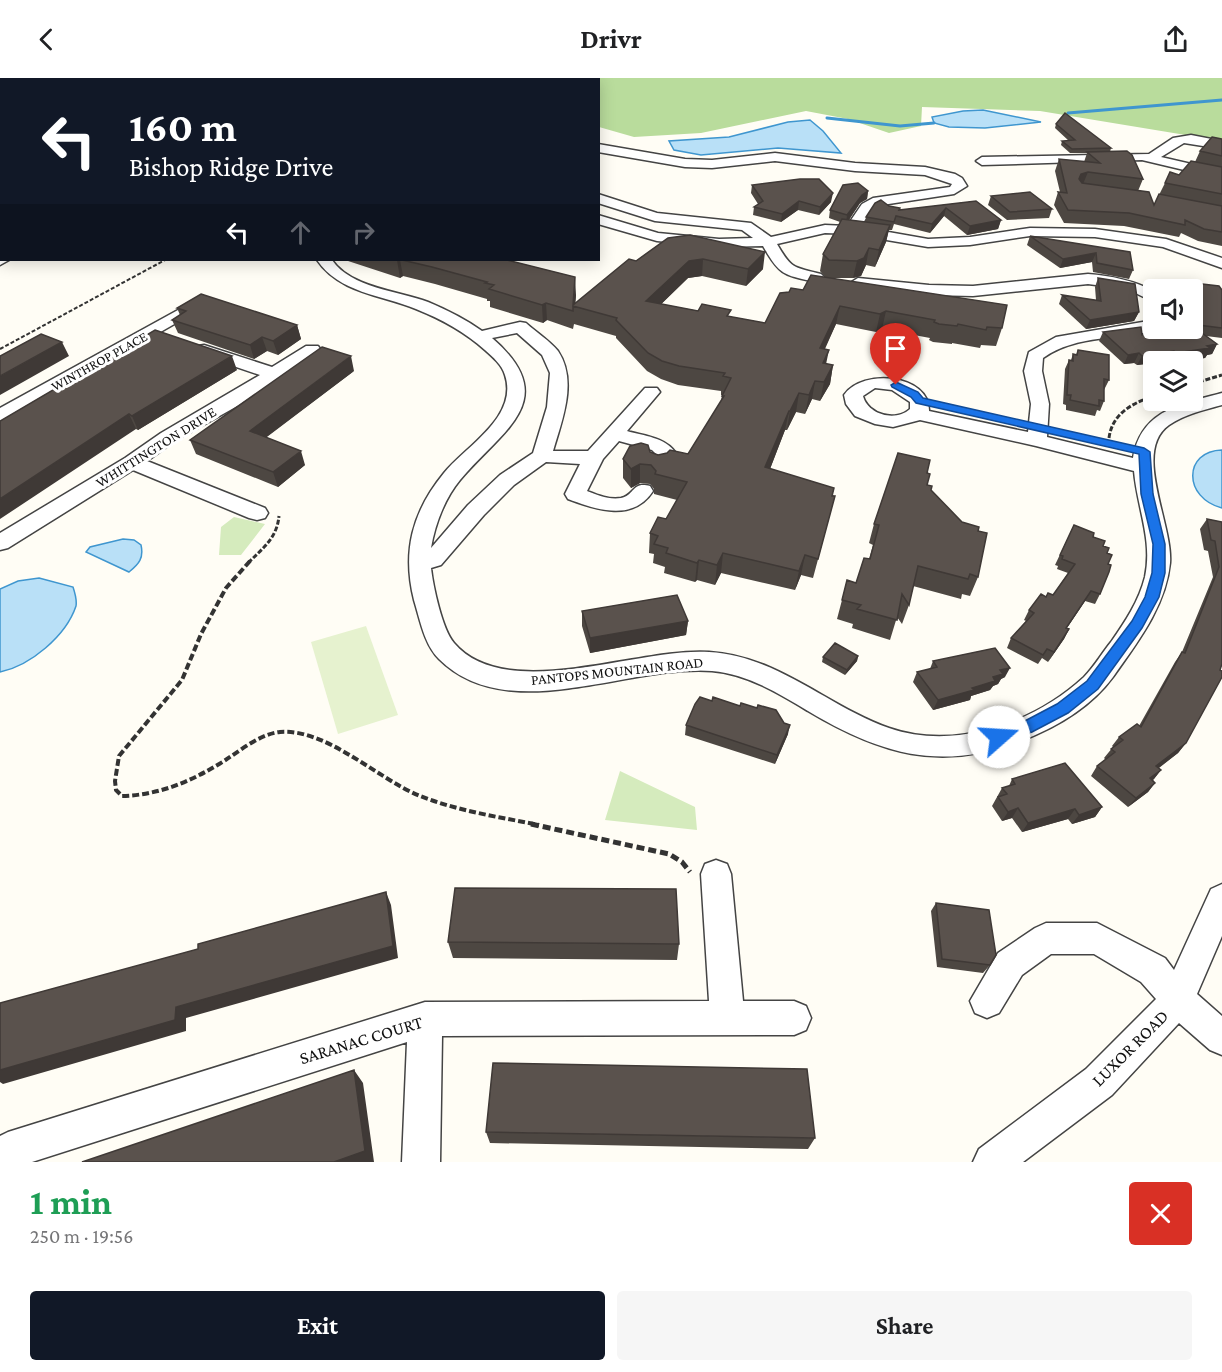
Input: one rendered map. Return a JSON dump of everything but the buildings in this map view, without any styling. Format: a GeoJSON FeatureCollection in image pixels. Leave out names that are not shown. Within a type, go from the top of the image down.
{"type":"FeatureCollection","features":[{"type":"Feature","properties":{"kind":"street"},"geometry":{"type":"LineString","coordinates":[[1151,158],[1178,139],[1222,145]]}},
{"type":"Feature","properties":{"kind":"street"},"geometry":{"type":"LineString","coordinates":[[600,148],[685,163],[712,164],[775,157],[855,167],[925,171],[950,177],[960,186],[954,190],[878,201],[867,207],[851,230]]}},
{"type":"Feature","properties":{"kind":"street"},"geometry":{"type":"LineString","coordinates":[[982,161],[1142,156],[1222,175]]}},
{"type":"Feature","properties":{"kind":"street"},"geometry":{"type":"LineString","coordinates":[[600,199],[655,217],[746,226],[768,242],[782,266],[795,273],[816,277]]}},
{"type":"Feature","properties":{"kind":"street"},"geometry":{"type":"LineString","coordinates":[[600,220],[657,237],[719,243],[768,242],[818,230],[851,230],[928,243],[970,241],[1030,232],[1114,234],[1166,243],[1222,262]]}},
{"type":"Feature","properties":{"kind":"street","name":"PANTOPS MOUNTAIN ROAD"},"geometry":{"type":"LineString","coordinates":[[325,261],[329,269],[342,278],[421,304],[480,336],[514,370],[516,386],[513,404],[497,432],[451,478],[427,517],[418,547],[418,564],[437,635],[445,649],[458,662],[477,672],[500,679],[526,682],[614,673],[674,662],[704,661],[734,664],[782,682],[832,712],[886,739],[909,744],[938,747],[969,744],[1026,727],[1063,708],[1092,685],[1137,624],[1152,597],[1159,573],[1159,544],[1144,459]]}},
{"type":"Feature","properties":{"kind":"street"},"geometry":{"type":"LineString","coordinates":[[858,283],[907,289],[972,291],[1001,290],[1094,278],[1120,282],[1143,292]]}},
{"type":"Feature","properties":{"kind":"street","name":"WINTHROP PLACE"},"geometry":{"type":"LineString","coordinates":[[0,416],[198,304]]}},
{"type":"Feature","properties":{"kind":"street"},"geometry":{"type":"LineString","coordinates":[[418,564],[433,560],[484,502],[507,480],[542,456],[556,407],[559,373],[550,353],[520,327],[480,336]]}},
{"type":"Feature","properties":{"kind":"street"},"geometry":{"type":"LineString","coordinates":[[1038,433],[1040,404],[1033,364],[1035,356],[1056,342],[1075,336],[1143,327]]}},
{"type":"Feature","properties":{"kind":"street"},"geometry":{"type":"LineString","coordinates":[[151,332],[274,374]]}},
{"type":"Feature","properties":{"kind":"street","name":"WHITTINGTON DRIVE"},"geometry":{"type":"LineString","coordinates":[[0,543],[132,462],[168,436],[232,401],[312,350]]}},
{"type":"Feature","properties":{"kind":"street"},"geometry":{"type":"LineString","coordinates":[[643,491],[631,503],[613,505],[591,501],[575,494],[594,457],[651,392]]}},
{"type":"Feature","properties":{"kind":"street"},"geometry":{"type":"LineString","coordinates":[[918,407],[1144,459],[1149,435],[1164,420],[1222,399]]}},
{"type":"Feature","properties":{"kind":"street"},"geometry":{"type":"LineString","coordinates":[[615,434],[659,446],[666,453],[658,466]]}},
{"type":"Feature","properties":{"kind":"street"},"geometry":{"type":"LineString","coordinates":[[542,456],[571,459],[594,457]]}},
{"type":"Feature","properties":{"kind":"street"},"geometry":{"type":"LineString","coordinates":[[132,462],[267,512]]}},
{"type":"Feature","properties":{"kind":"street"},"geometry":{"type":"LineString","coordinates":[[704,876],[727,1016]]}},
{"type":"Feature","properties":{"kind":"street","name":"LUXOR ROAD"},"geometry":{"type":"LineString","coordinates":[[992,1162],[1099,1082],[1178,1000],[1222,899]]}},
{"type":"Feature","properties":{"kind":"street"},"geometry":{"type":"LineString","coordinates":[[987,1001],[1010,964],[1046,939],[1097,938],[1153,970],[1178,1000],[1222,1038]]}},
{"type":"Feature","properties":{"kind":"street","name":"SARANAC COURT"},"geometry":{"type":"LineString","coordinates":[[8,1151],[425,1018],[727,1016],[794,1018]]}},
{"type":"Feature","properties":{"kind":"street"},"geometry":{"type":"LineString","coordinates":[[421,1162],[425,1018]]}},
{"type":"Feature","properties":{"kind":"path"},"geometry":{"type":"LineString","coordinates":[[0,349],[163,261]]}},
{"type":"Feature","properties":{"kind":"path"},"geometry":{"type":"LineString","coordinates":[[1203,381],[1222,375]]}},
{"type":"Feature","properties":{"kind":"path"},"geometry":{"type":"LineString","coordinates":[[1109,438],[1112,424],[1120,414],[1131,405],[1143,400]]}},
{"type":"Feature","properties":{"kind":"path"},"geometry":{"type":"LineString","coordinates":[[267,512],[279,517],[278,529],[270,542],[226,588],[201,634],[182,680],[119,756],[115,781],[116,790],[123,796],[157,793],[216,766],[264,737],[281,732],[298,734],[336,747],[359,764],[402,788],[452,808],[669,854],[689,869],[704,876]]}},
{"type":"Feature","properties":{"kind":"green space"},"geometry":{"type":"Polygon","coordinates":[[[600,78],[1222,78],[1222,141],[1040,111],[922,107],[921,126],[889,133],[848,119],[806,111],[701,133],[634,137],[600,127],[600,78]]]}},
{"type":"Feature","properties":{"kind":"green space"},"geometry":{"type":"Polygon","coordinates":[[[234,517],[265,524],[241,555],[219,555],[221,527],[234,517]]]}},
{"type":"Feature","properties":{"kind":"green space"},"geometry":{"type":"Polygon","coordinates":[[[366,626],[398,715],[338,734],[311,642],[366,626]]]}},
{"type":"Feature","properties":{"kind":"green space"},"geometry":{"type":"Polygon","coordinates":[[[620,771],[695,807],[697,830],[605,820],[620,771]]]}},
{"type":"Feature","properties":{"kind":"water"},"geometry":{"type":"Polygon","coordinates":[[[983,110],[1041,122],[985,128],[949,127],[934,123],[932,117],[983,110]]]}},
{"type":"Feature","properties":{"kind":"water"},"geometry":{"type":"Polygon","coordinates":[[[810,120],[823,131],[841,153],[778,148],[701,155],[674,150],[669,141],[729,137],[788,122],[810,120]]]}},
{"type":"Feature","properties":{"kind":"water"},"geometry":{"type":"Polygon","coordinates":[[[1222,450],[1222,508],[1209,503],[1200,495],[1193,476],[1200,458],[1209,452],[1222,450]]]}},
{"type":"Feature","properties":{"kind":"water"},"geometry":{"type":"Polygon","coordinates":[[[123,539],[134,540],[141,545],[140,560],[129,572],[86,552],[90,547],[123,539]]]}},
{"type":"Feature","properties":{"kind":"water"},"geometry":{"type":"Polygon","coordinates":[[[39,578],[73,587],[76,606],[64,628],[46,648],[23,663],[0,672],[0,589],[18,581],[39,578]]]}},
{"type":"Feature","properties":{"kind":"waterway"},"geometry":{"type":"LineString","coordinates":[[1068,113],[1222,100]]}},
{"type":"Feature","properties":{"kind":"waterway"},"geometry":{"type":"LineString","coordinates":[[827,118],[900,126],[934,123]]}},
{"type":"Feature","properties":{"kind":"route"},"geometry":{"type":"LineString","coordinates":[[896,385],[915,394],[920,401],[1144,452],[1147,494],[1159,544],[1159,573],[1152,597],[1137,624],[1092,685],[1063,708],[1026,727],[999,737]]}}]}
